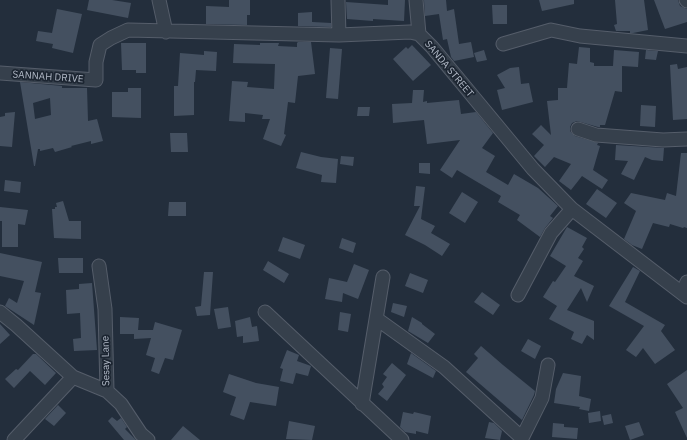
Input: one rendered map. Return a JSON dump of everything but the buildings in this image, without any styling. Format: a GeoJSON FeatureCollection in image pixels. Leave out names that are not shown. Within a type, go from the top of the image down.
{"type":"FeatureCollection","features":[{"type":"Feature","properties":{"kind":"street"},"geometry":{"type":"LineString","coordinates":[[160,0],[166,32]]}},
{"type":"Feature","properties":{"kind":"street"},"geometry":{"type":"LineString","coordinates":[[338,0],[339,35]]}},
{"type":"Feature","properties":{"kind":"street"},"geometry":{"type":"LineString","coordinates":[[416,0],[419,34]]}},
{"type":"Feature","properties":{"kind":"street","name":"SANDA STREET"},"geometry":{"type":"LineString","coordinates":[[96,80],[96,62],[100,45],[128,30],[339,35],[410,32],[419,34],[432,47],[532,169],[572,210],[685,291]]}},
{"type":"Feature","properties":{"kind":"street"},"geometry":{"type":"LineString","coordinates":[[503,44],[551,30],[580,36],[687,46]]}},
{"type":"Feature","properties":{"kind":"street","name":"SANNAH DRIVE"},"geometry":{"type":"LineString","coordinates":[[0,73],[96,80]]}},
{"type":"Feature","properties":{"kind":"street"},"geometry":{"type":"LineString","coordinates":[[578,129],[596,135],[663,140],[687,139]]}},
{"type":"Feature","properties":{"kind":"street"},"geometry":{"type":"LineString","coordinates":[[518,295],[551,233],[572,210]]}},
{"type":"Feature","properties":{"kind":"street","name":"Sesay Lane"},"geometry":{"type":"LineString","coordinates":[[99,266],[106,309],[107,391],[121,404],[141,434],[148,440]]}},
{"type":"Feature","properties":{"kind":"street"},"geometry":{"type":"LineString","coordinates":[[362,404],[383,277]]}},
{"type":"Feature","properties":{"kind":"street"},"geometry":{"type":"LineString","coordinates":[[0,312],[73,377],[107,391]]}},
{"type":"Feature","properties":{"kind":"street"},"geometry":{"type":"LineString","coordinates":[[265,312],[402,440]]}},
{"type":"Feature","properties":{"kind":"street"},"geometry":{"type":"LineString","coordinates":[[377,319],[444,367],[521,439],[542,398],[548,365]]}},
{"type":"Feature","properties":{"kind":"street"},"geometry":{"type":"LineString","coordinates":[[14,440],[73,377]]}}]}
